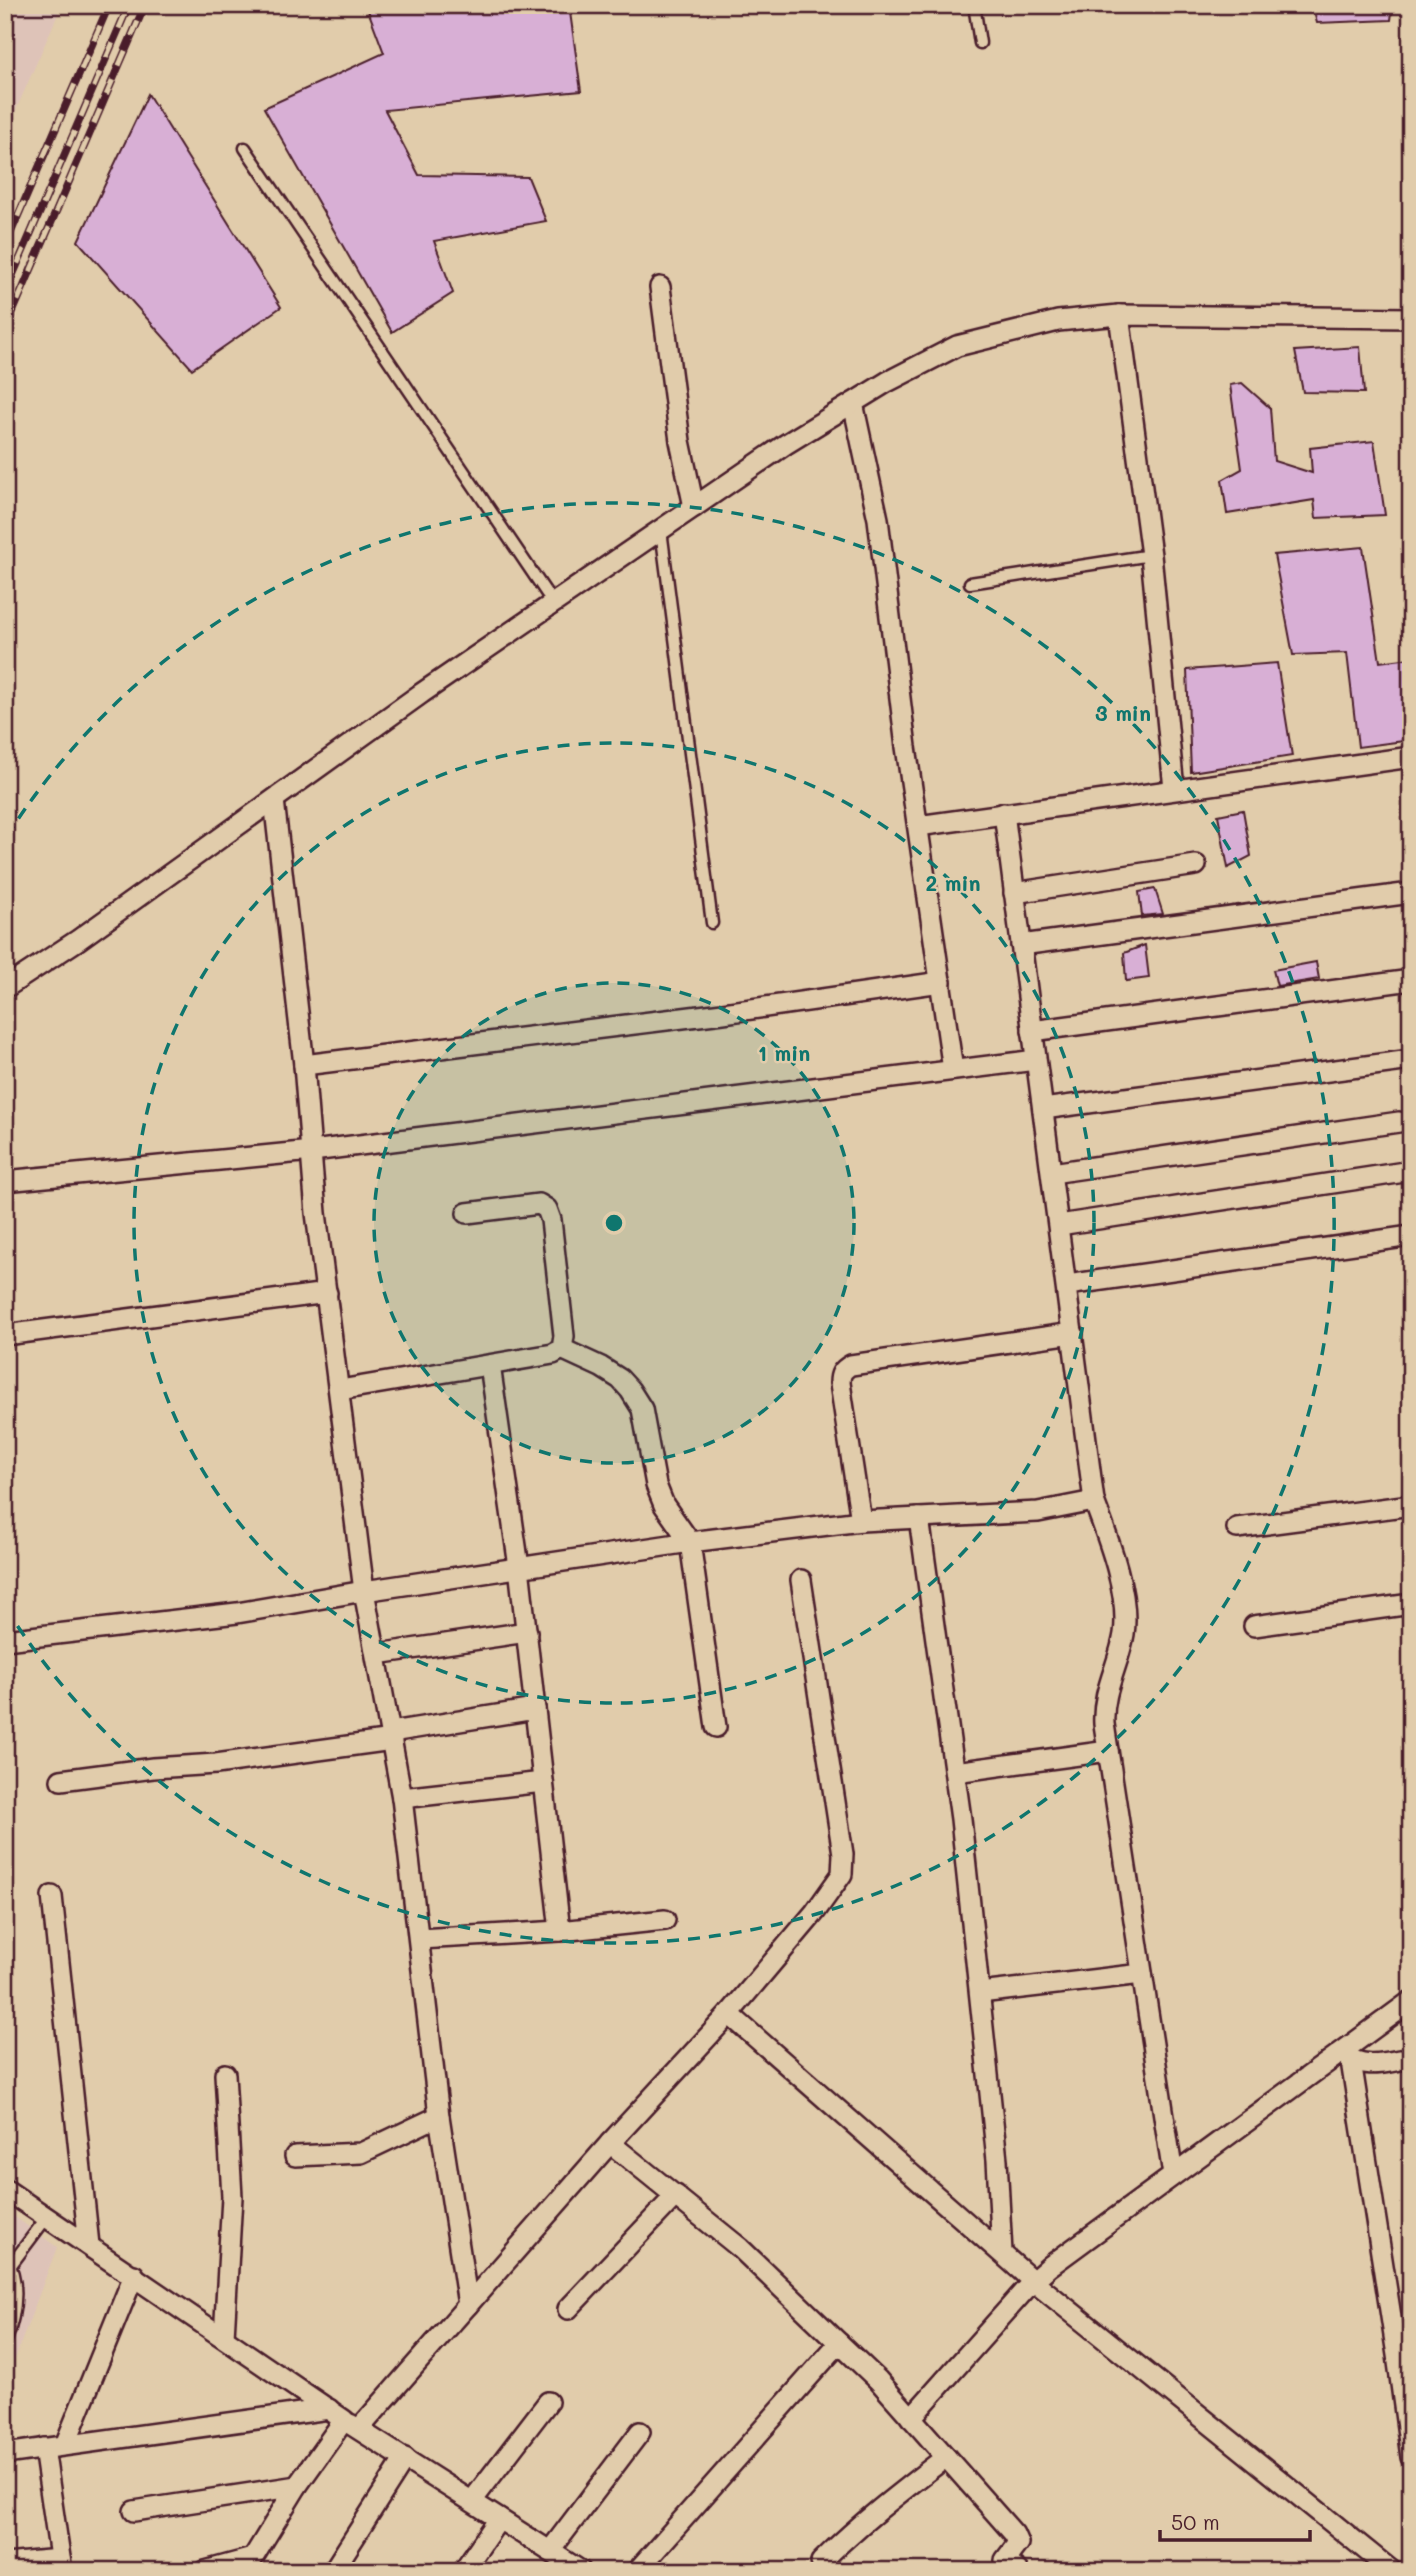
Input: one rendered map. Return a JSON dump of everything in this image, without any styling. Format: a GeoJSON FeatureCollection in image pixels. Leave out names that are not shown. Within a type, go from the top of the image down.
{"type":"FeatureCollection","features":[{"type":"Feature","properties":{"kind":"street"},"geometry":{"type":"LineString","coordinates":[[660,287],[680,441],[694,507]]}},
{"type":"Feature","properties":{"kind":"street"},"geometry":{"type":"LineString","coordinates":[[1119,315],[1151,555],[1174,789]]}},
{"type":"Feature","properties":{"kind":"street"},"geometry":{"type":"LineString","coordinates":[[5,988],[78,940],[422,693],[786,443],[887,382],[957,345],[1058,321],[1119,315],[1411,318]]}},
{"type":"Feature","properties":{"kind":"street"},"geometry":{"type":"LineString","coordinates":[[853,402],[878,519],[906,747],[953,1070]]}},
{"type":"Feature","properties":{"kind":"street"},"geometry":{"type":"LineString","coordinates":[[918,826],[1411,757]]}},
{"type":"Feature","properties":{"kind":"street"},"geometry":{"type":"LineString","coordinates":[[274,800],[304,1065],[316,1213],[364,1591],[402,1798],[439,2116],[468,2305]]}},
{"type":"Feature","properties":{"kind":"street"},"geometry":{"type":"LineString","coordinates":[[1004,813],[1094,1501],[1117,1576],[1125,1617],[1120,1648],[1103,1708],[1173,2175]]}},
{"type":"Feature","properties":{"kind":"street"},"geometry":{"type":"LineString","coordinates":[[1014,892],[1196,866]]}},
{"type":"Feature","properties":{"kind":"street"},"geometry":{"type":"LineString","coordinates":[[1021,945],[1411,892]]}},
{"type":"Feature","properties":{"kind":"street"},"geometry":{"type":"LineString","coordinates":[[1032,1031],[1411,980]]}},
{"type":"Feature","properties":{"kind":"street"},"geometry":{"type":"LineString","coordinates":[[304,1065],[723,1013],[942,982]]}},
{"type":"Feature","properties":{"kind":"street"},"geometry":{"type":"LineString","coordinates":[[5,1181],[312,1152],[1036,1060]]}},
{"type":"Feature","properties":{"kind":"street"},"geometry":{"type":"LineString","coordinates":[[1043,1109],[1411,1060]]}},
{"type":"Feature","properties":{"kind":"street"},"geometry":{"type":"LineString","coordinates":[[1052,1173],[1399,1122]]}},
{"type":"Feature","properties":{"kind":"street"},"geometry":{"type":"LineString","coordinates":[[1059,1225],[1411,1171]]}},
{"type":"Feature","properties":{"kind":"street"},"geometry":{"type":"LineString","coordinates":[[467,1213],[539,1204],[547,1209],[551,1220],[564,1336],[562,1349]]}},
{"type":"Feature","properties":{"kind":"street"},"geometry":{"type":"LineString","coordinates":[[1067,1285],[1411,1236]]}},
{"type":"Feature","properties":{"kind":"street"},"geometry":{"type":"LineString","coordinates":[[5,1335],[327,1293]]}},
{"type":"Feature","properties":{"kind":"street"},"geometry":{"type":"LineString","coordinates":[[861,1521],[839,1383],[840,1374],[845,1368],[850,1365],[1073,1333]]}},
{"type":"Feature","properties":{"kind":"street"},"geometry":{"type":"LineString","coordinates":[[340,1390],[553,1354],[562,1349]]}},
{"type":"Feature","properties":{"kind":"street"},"geometry":{"type":"LineString","coordinates":[[562,1349],[601,1367],[620,1380],[642,1409],[656,1485],[664,1505],[690,1542],[716,1727]]}},
{"type":"Feature","properties":{"kind":"street"},"geometry":{"type":"LineString","coordinates":[[490,1365],[519,1567],[560,1931]]}},
{"type":"Feature","properties":{"kind":"street"},"geometry":{"type":"LineString","coordinates":[[5,1640],[205,1618],[690,1542],[861,1521],[1018,1514],[1094,1501]]}},
{"type":"Feature","properties":{"kind":"street"},"geometry":{"type":"LineString","coordinates":[[1237,1528],[1411,1505]]}},
{"type":"Feature","properties":{"kind":"street"},"geometry":{"type":"LineString","coordinates":[[919,1518],[955,1772],[980,1993],[999,2181],[1002,2253]]}},
{"type":"Feature","properties":{"kind":"street"},"geometry":{"type":"LineString","coordinates":[[205,2571],[249,2565],[297,2486],[344,2419],[468,2305],[610,2143],[729,2014],[833,1889],[844,1865],[801,1580]]}},
{"type":"Feature","properties":{"kind":"street"},"geometry":{"type":"LineString","coordinates":[[1254,1626],[1411,1604]]}},
{"type":"Feature","properties":{"kind":"street"},"geometry":{"type":"LineString","coordinates":[[377,1654],[527,1632]]}},
{"type":"Feature","properties":{"kind":"street"},"geometry":{"type":"LineString","coordinates":[[61,1780],[153,1768],[216,1764],[391,1736],[535,1709]]}},
{"type":"Feature","properties":{"kind":"street"},"geometry":{"type":"LineString","coordinates":[[955,1772],[1108,1751]]}},
{"type":"Feature","properties":{"kind":"street"},"geometry":{"type":"LineString","coordinates":[[402,1798],[543,1782]]}},
{"type":"Feature","properties":{"kind":"street"},"geometry":{"type":"LineString","coordinates":[[52,1896],[89,2245]]}},
{"type":"Feature","properties":{"kind":"street"},"geometry":{"type":"LineString","coordinates":[[419,1939],[560,1931],[665,1920]]}},
{"type":"Feature","properties":{"kind":"street"},"geometry":{"type":"LineString","coordinates":[[980,1993],[1142,1974]]}},
{"type":"Feature","properties":{"kind":"street"},"geometry":{"type":"LineString","coordinates":[[911,2418],[1033,2281],[1173,2175],[1346,2057],[1411,2001]]}},
{"type":"Feature","properties":{"kind":"street"},"geometry":{"type":"LineString","coordinates":[[729,2014],[1033,2281],[1391,2571]]}},
{"type":"Feature","properties":{"kind":"street"},"geometry":{"type":"LineString","coordinates":[[1346,2057],[1363,2065],[1411,2059]]}},
{"type":"Feature","properties":{"kind":"street"},"geometry":{"type":"LineString","coordinates":[[1346,2057],[1397,2355],[1411,2457]]}},
{"type":"Feature","properties":{"kind":"street"},"geometry":{"type":"LineString","coordinates":[[224,2337],[232,2197],[225,2074]]}},
{"type":"Feature","properties":{"kind":"street"},"geometry":{"type":"LineString","coordinates":[[295,2156],[360,2153],[439,2116]]}},
{"type":"Feature","properties":{"kind":"street"},"geometry":{"type":"LineString","coordinates":[[610,2143],[740,2248],[878,2380],[1017,2538],[1018,2543],[1007,2567]]}},
{"type":"Feature","properties":{"kind":"street"},"geometry":{"type":"LineString","coordinates":[[5,2189],[344,2419],[581,2571]]}},
{"type":"Feature","properties":{"kind":"street"},"geometry":{"type":"LineString","coordinates":[[568,2309],[676,2195]]}},
{"type":"Feature","properties":{"kind":"street"},"geometry":{"type":"LineString","coordinates":[[65,2445],[134,2275]]}},
{"type":"Feature","properties":{"kind":"street"},"geometry":{"type":"LineString","coordinates":[[637,2571],[839,2343]]}},
{"type":"Feature","properties":{"kind":"street"},"geometry":{"type":"LineString","coordinates":[[472,2501],[548,2402]]}},
{"type":"Feature","properties":{"kind":"street"},"geometry":{"type":"LineString","coordinates":[[5,2454],[65,2445],[344,2419]]}},
{"type":"Feature","properties":{"kind":"street"},"geometry":{"type":"LineString","coordinates":[[550,2551],[640,2432]]}},
{"type":"Feature","properties":{"kind":"street"},"geometry":{"type":"LineString","coordinates":[[5,2564],[61,2565],[44,2448]]}},
{"type":"Feature","properties":{"kind":"street"},"geometry":{"type":"LineString","coordinates":[[821,2563],[848,2535],[946,2457]]}},
{"type":"Feature","properties":{"kind":"street"},"geometry":{"type":"LineString","coordinates":[[333,2571],[405,2458]]}},
{"type":"Feature","properties":{"kind":"street"},"geometry":{"type":"LineString","coordinates":[[134,2511],[297,2486]]}},
{"type":"Feature","properties":{"kind":"street"},"geometry":{"type":"LineString","coordinates":[[463,2571],[499,2519]]}},
{"type":"Feature","properties":{"kind":"lane"},"geometry":{"type":"LineString","coordinates":[[974,5],[979,43]]}},
{"type":"Feature","properties":{"kind":"lane"},"geometry":{"type":"LineString","coordinates":[[245,148],[553,603]]}},
{"type":"Feature","properties":{"kind":"lane"},"geometry":{"type":"LineString","coordinates":[[661,529],[712,923]]}},
{"type":"Feature","properties":{"kind":"lane"},"geometry":{"type":"LineString","coordinates":[[970,583],[1151,555]]}},
{"type":"Feature","properties":{"kind":"lane"},"geometry":{"type":"LineString","coordinates":[[5,2344],[16,2304],[8,2261],[47,2217]]}},
{"type":"Feature","properties":{"kind":"shaded area"},"geometry":{"type":"Polygon","coordinates":[[[5,5],[62,5],[5,135],[5,5]]]}},
{"type":"Feature","properties":{"kind":"shaded area"},"geometry":{"type":"Polygon","coordinates":[[[5,2210],[57,2247],[5,2385],[5,2210]]]}},
{"type":"Feature","properties":{"kind":"building"},"geometry":{"type":"Polygon","coordinates":[[[366,5],[569,5],[581,91],[385,110],[419,175],[528,177],[546,221],[434,241],[453,293],[392,332],[264,108],[384,53],[366,5]]]}},
{"type":"Feature","properties":{"kind":"building"},"geometry":{"type":"Polygon","coordinates":[[[1312,5],[1393,5],[1391,20],[1317,23],[1312,5]]]}},
{"type":"Feature","properties":{"kind":"building"},"geometry":{"type":"Polygon","coordinates":[[[148,94],[281,307],[192,369],[78,241],[148,94]]]}},
{"type":"Feature","properties":{"kind":"building"},"geometry":{"type":"Polygon","coordinates":[[[1360,347],[1364,393],[1303,392],[1295,351],[1360,347]]]}},
{"type":"Feature","properties":{"kind":"building"},"geometry":{"type":"Polygon","coordinates":[[[1242,383],[1270,408],[1274,461],[1312,473],[1310,448],[1374,441],[1385,515],[1316,518],[1314,500],[1227,514],[1222,480],[1242,469],[1230,385],[1242,383]]]}},
{"type":"Feature","properties":{"kind":"building"},"geometry":{"type":"Polygon","coordinates":[[[1363,547],[1380,662],[1411,658],[1411,740],[1358,747],[1347,653],[1293,655],[1274,555],[1363,547]]]}},
{"type":"Feature","properties":{"kind":"building"},"geometry":{"type":"Polygon","coordinates":[[[1277,663],[1292,756],[1191,772],[1187,670],[1277,663]]]}},
{"type":"Feature","properties":{"kind":"building"},"geometry":{"type":"Polygon","coordinates":[[[1243,810],[1251,856],[1228,868],[1218,815],[1243,810]]]}},
{"type":"Feature","properties":{"kind":"building"},"geometry":{"type":"Polygon","coordinates":[[[1155,889],[1163,914],[1142,916],[1139,892],[1155,889]]]}},
{"type":"Feature","properties":{"kind":"building"},"geometry":{"type":"Polygon","coordinates":[[[1145,945],[1149,978],[1126,981],[1124,953],[1145,945]]]}},
{"type":"Feature","properties":{"kind":"building"},"geometry":{"type":"Polygon","coordinates":[[[1316,962],[1319,979],[1277,986],[1273,970],[1316,962]]]}},
{"type":"Feature","properties":{"kind":"railway"},"geometry":{"type":"LineString","coordinates":[[5,246],[109,5]]}},
{"type":"Feature","properties":{"kind":"railway"},"geometry":{"type":"LineString","coordinates":[[5,293],[129,5]]}},
{"type":"Feature","properties":{"kind":"railway"},"geometry":{"type":"LineString","coordinates":[[5,330],[145,5]]}}]}
